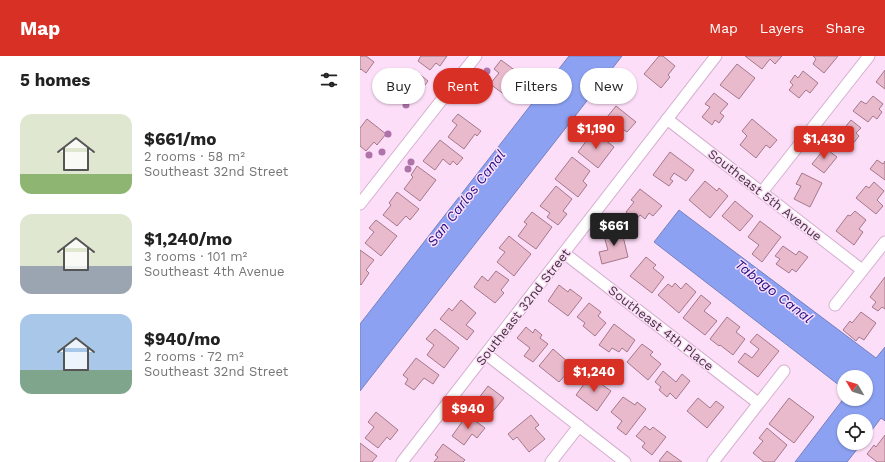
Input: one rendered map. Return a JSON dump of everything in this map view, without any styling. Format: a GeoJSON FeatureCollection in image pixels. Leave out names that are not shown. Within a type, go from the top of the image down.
{"type":"FeatureCollection","features":[{"type":"Feature","properties":{"kind":"street"},"geometry":{"type":"LineString","coordinates":[[360,204],[476,56]]}},
{"type":"Feature","properties":{"kind":"street","name":"Southeast 32nd Street"},"geometry":{"type":"LineString","coordinates":[[402,462],[716,56]]}},
{"type":"Feature","properties":{"kind":"street"},"geometry":{"type":"LineString","coordinates":[[762,192],[869,56]]}},
{"type":"Feature","properties":{"kind":"street","name":"Southeast 5th Avenue"},"geometry":{"type":"LineString","coordinates":[[667,119],[862,270]]}},
{"type":"Feature","properties":{"kind":"street"},"geometry":{"type":"LineString","coordinates":[[835,305],[885,242]]}},
{"type":"Feature","properties":{"kind":"street","name":"Southeast 4th Place"},"geometry":{"type":"LineString","coordinates":[[564,254],[758,403]]}},
{"type":"Feature","properties":{"kind":"street"},"geometry":{"type":"LineString","coordinates":[[486,354],[625,462]]}},
{"type":"Feature","properties":{"kind":"street"},"geometry":{"type":"LineString","coordinates":[[713,462],[784,371]]}},
{"type":"Feature","properties":{"kind":"street"},"geometry":{"type":"LineString","coordinates":[[551,462],[579,426]]}},
{"type":"Feature","properties":{"kind":"water","name":"San Carlos Canal"},"geometry":{"type":"Polygon","coordinates":[[[569,56],[622,56],[613,68],[580,68],[580,104],[584,104],[360,391],[360,324],[532,104],[572,104],[572,68],[560,68],[569,56]]]}},
{"type":"Feature","properties":{"kind":"water","name":"Tabago Canal"},"geometry":{"type":"Polygon","coordinates":[[[679,210],[876,358],[885,347],[885,421],[881,418],[873,429],[873,414],[837,414],[837,450],[856,450],[847,462],[795,462],[838,406],[873,406],[873,370],[837,370],[837,384],[654,242],[679,210]]]}},
{"type":"Feature","properties":{"kind":"building"},"geometry":{"type":"Polygon","coordinates":[[[360,56],[366,56],[374,62],[366,73],[361,69],[360,70],[360,56]]]}},
{"type":"Feature","properties":{"kind":"building"},"geometry":{"type":"Polygon","coordinates":[[[421,56],[447,56],[440,66],[436,63],[430,70],[418,61],[421,56]]]}},
{"type":"Feature","properties":{"kind":"building"},"geometry":{"type":"Polygon","coordinates":[[[659,56],[663,56],[675,66],[668,75],[670,77],[661,88],[644,74],[659,56]]]}},
{"type":"Feature","properties":{"kind":"building"},"geometry":{"type":"Polygon","coordinates":[[[745,56],[782,56],[775,64],[770,59],[762,69],[745,56]]]}},
{"type":"Feature","properties":{"kind":"building"},"geometry":{"type":"Polygon","coordinates":[[[813,56],[838,56],[824,73],[813,64],[816,59],[813,56]]]}},
{"type":"Feature","properties":{"kind":"building"},"geometry":{"type":"Polygon","coordinates":[[[501,60],[512,68],[501,68],[501,92],[493,86],[493,80],[499,73],[494,69],[501,60]]]}},
{"type":"Feature","properties":{"kind":"building"},"geometry":{"type":"Polygon","coordinates":[[[737,64],[755,78],[739,99],[720,85],[737,64]]]}},
{"type":"Feature","properties":{"kind":"building"},"geometry":{"type":"Polygon","coordinates":[[[885,70],[885,89],[876,82],[885,70]]]}},
{"type":"Feature","properties":{"kind":"building"},"geometry":{"type":"Polygon","coordinates":[[[803,71],[818,83],[810,93],[806,90],[799,98],[789,90],[793,85],[790,82],[795,75],[798,78],[803,71]]]}},
{"type":"Feature","properties":{"kind":"building"},"geometry":{"type":"Polygon","coordinates":[[[714,93],[728,104],[720,113],[724,116],[719,123],[715,120],[712,125],[702,117],[710,107],[705,104],[714,93]]]}},
{"type":"Feature","properties":{"kind":"building"},"geometry":{"type":"Polygon","coordinates":[[[873,96],[883,104],[879,109],[882,112],[877,119],[873,116],[868,122],[853,111],[861,101],[866,104],[873,96]]]}},
{"type":"Feature","properties":{"kind":"building"},"geometry":{"type":"Polygon","coordinates":[[[616,106],[636,122],[627,132],[624,130],[616,140],[599,127],[616,106]]]}},
{"type":"Feature","properties":{"kind":"building"},"geometry":{"type":"Polygon","coordinates":[[[458,114],[481,131],[477,136],[475,134],[464,149],[448,137],[457,125],[452,121],[458,114]]]}},
{"type":"Feature","properties":{"kind":"building"},"geometry":{"type":"Polygon","coordinates":[[[367,119],[386,134],[377,145],[374,142],[366,151],[360,146],[360,128],[367,119]]]}},
{"type":"Feature","properties":{"kind":"building"},"geometry":{"type":"Polygon","coordinates":[[[752,119],[777,140],[770,148],[766,145],[756,158],[740,145],[747,136],[742,131],[752,119]]]}},
{"type":"Feature","properties":{"kind":"building"},"geometry":{"type":"Polygon","coordinates":[[[851,120],[861,128],[856,133],[859,136],[848,150],[832,138],[839,128],[842,131],[851,120]]]}},
{"type":"Feature","properties":{"kind":"building"},"geometry":{"type":"Polygon","coordinates":[[[594,131],[614,147],[598,168],[578,152],[594,131]]]}},
{"type":"Feature","properties":{"kind":"building"},"geometry":{"type":"Polygon","coordinates":[[[440,140],[463,158],[457,165],[453,161],[450,165],[443,159],[435,170],[423,161],[440,140]]]}},
{"type":"Feature","properties":{"kind":"building"},"geometry":{"type":"Polygon","coordinates":[[[825,148],[837,157],[824,173],[812,164],[825,148]]]}},
{"type":"Feature","properties":{"kind":"building"},"geometry":{"type":"Polygon","coordinates":[[[670,152],[694,170],[686,181],[674,173],[670,179],[673,181],[669,186],[653,175],[670,152]]]}},
{"type":"Feature","properties":{"kind":"building"},"geometry":{"type":"Polygon","coordinates":[[[572,157],[590,171],[583,181],[587,185],[578,197],[555,179],[572,157]]]}},
{"type":"Feature","properties":{"kind":"building"},"geometry":{"type":"Polygon","coordinates":[[[877,160],[883,164],[885,161],[885,180],[870,169],[877,160]]]}},
{"type":"Feature","properties":{"kind":"building"},"geometry":{"type":"Polygon","coordinates":[[[417,166],[436,180],[420,201],[404,189],[413,177],[411,175],[417,166]]]}},
{"type":"Feature","properties":{"kind":"building"},"geometry":{"type":"Polygon","coordinates":[[[802,173],[822,183],[810,207],[794,199],[801,186],[796,184],[802,173]]]}},
{"type":"Feature","properties":{"kind":"building"},"geometry":{"type":"Polygon","coordinates":[[[705,181],[717,191],[719,188],[728,196],[710,218],[689,200],[705,181]]]}},
{"type":"Feature","properties":{"kind":"building"},"geometry":{"type":"Polygon","coordinates":[[[874,182],[884,191],[877,200],[883,206],[876,214],[856,198],[866,186],[869,188],[874,182]]]}},
{"type":"Feature","properties":{"kind":"building"},"geometry":{"type":"Polygon","coordinates":[[[556,186],[572,199],[563,211],[567,214],[558,225],[547,217],[550,213],[540,206],[556,186]]]}},
{"type":"Feature","properties":{"kind":"building"},"geometry":{"type":"Polygon","coordinates":[[[640,189],[662,206],[653,216],[649,213],[645,219],[640,215],[636,220],[626,212],[634,202],[631,200],[640,189]]]}},
{"type":"Feature","properties":{"kind":"building"},"geometry":{"type":"Polygon","coordinates":[[[397,192],[419,209],[410,220],[406,216],[397,226],[383,215],[391,205],[389,203],[397,192]]]}},
{"type":"Feature","properties":{"kind":"building"},"geometry":{"type":"Polygon","coordinates":[[[735,201],[753,216],[740,231],[722,216],[735,201]]]}},
{"type":"Feature","properties":{"kind":"building"},"geometry":{"type":"Polygon","coordinates":[[[855,211],[866,220],[859,229],[863,232],[854,245],[836,231],[848,215],[850,216],[855,211]]]}},
{"type":"Feature","properties":{"kind":"building"},"geometry":{"type":"Polygon","coordinates":[[[532,212],[552,227],[536,249],[518,236],[527,224],[524,222],[532,212]]]}},
{"type":"Feature","properties":{"kind":"building"},"geometry":{"type":"Polygon","coordinates":[[[376,220],[397,236],[381,256],[365,243],[374,232],[369,228],[376,220]]]}},
{"type":"Feature","properties":{"kind":"building"},"geometry":{"type":"Polygon","coordinates":[[[760,221],[781,237],[762,262],[752,254],[759,245],[748,237],[760,221]]]}},
{"type":"Feature","properties":{"kind":"building"},"geometry":{"type":"Polygon","coordinates":[[[621,228],[628,257],[602,264],[599,252],[608,250],[603,233],[621,228]]]}},
{"type":"Feature","properties":{"kind":"building"},"geometry":{"type":"Polygon","coordinates":[[[509,236],[531,254],[514,276],[497,262],[505,252],[499,248],[509,236]]]}},
{"type":"Feature","properties":{"kind":"building"},"geometry":{"type":"Polygon","coordinates":[[[783,246],[796,255],[799,251],[808,257],[796,272],[792,269],[789,273],[776,264],[780,259],[775,256],[783,246]]]}},
{"type":"Feature","properties":{"kind":"building"},"geometry":{"type":"Polygon","coordinates":[[[360,250],[374,260],[366,270],[369,273],[361,285],[360,284],[360,250]]]}},
{"type":"Feature","properties":{"kind":"building"},"geometry":{"type":"Polygon","coordinates":[[[646,257],[656,265],[653,268],[664,277],[652,293],[630,276],[646,257]]]}},
{"type":"Feature","properties":{"kind":"building"},"geometry":{"type":"Polygon","coordinates":[[[496,271],[509,280],[501,290],[504,293],[495,303],[474,287],[482,276],[488,281],[496,271]]]}},
{"type":"Feature","properties":{"kind":"building"},"geometry":{"type":"Polygon","coordinates":[[[885,277],[885,309],[882,307],[878,311],[872,307],[876,302],[870,297],[885,277]]]}},
{"type":"Feature","properties":{"kind":"building"},"geometry":{"type":"Polygon","coordinates":[[[675,283],[681,289],[686,283],[696,292],[679,313],[658,295],[668,284],[672,287],[675,283]]]}},
{"type":"Feature","properties":{"kind":"building"},"geometry":{"type":"Polygon","coordinates":[[[559,285],[568,292],[570,289],[582,298],[568,316],[548,301],[559,285]]]}},
{"type":"Feature","properties":{"kind":"building"},"geometry":{"type":"Polygon","coordinates":[[[701,295],[711,303],[704,311],[717,321],[705,335],[683,318],[701,295]]]}},
{"type":"Feature","properties":{"kind":"building"},"geometry":{"type":"Polygon","coordinates":[[[461,300],[476,313],[466,325],[474,331],[467,340],[440,319],[449,308],[452,311],[461,300]]]}},
{"type":"Feature","properties":{"kind":"building"},"geometry":{"type":"Polygon","coordinates":[[[589,303],[601,312],[598,316],[606,323],[595,336],[583,326],[585,323],[577,317],[589,303]]]}},
{"type":"Feature","properties":{"kind":"building"},"geometry":{"type":"Polygon","coordinates":[[[861,312],[876,323],[864,340],[859,337],[856,341],[843,330],[850,321],[852,323],[861,312]]]}},
{"type":"Feature","properties":{"kind":"building"},"geometry":{"type":"Polygon","coordinates":[[[727,317],[740,327],[736,332],[745,339],[733,355],[710,339],[727,317]]]}},
{"type":"Feature","properties":{"kind":"building"},"geometry":{"type":"Polygon","coordinates":[[[614,324],[635,340],[627,352],[622,348],[619,352],[612,348],[609,352],[599,345],[614,324]]]}},
{"type":"Feature","properties":{"kind":"building"},"geometry":{"type":"Polygon","coordinates":[[[526,327],[533,333],[535,329],[542,335],[540,338],[548,344],[533,362],[524,356],[530,348],[517,338],[526,327]]]}},
{"type":"Feature","properties":{"kind":"building"},"geometry":{"type":"Polygon","coordinates":[[[435,329],[459,348],[444,368],[427,355],[434,345],[426,339],[435,329]]]}},
{"type":"Feature","properties":{"kind":"building"},"geometry":{"type":"Polygon","coordinates":[[[757,334],[779,351],[758,377],[738,362],[745,353],[752,358],[759,349],[750,342],[757,334]]]}},
{"type":"Feature","properties":{"kind":"building"},"geometry":{"type":"Polygon","coordinates":[[[642,344],[653,352],[650,355],[661,364],[648,380],[627,362],[642,344]]]}},
{"type":"Feature","properties":{"kind":"building"},"geometry":{"type":"Polygon","coordinates":[[[553,349],[568,362],[564,367],[569,371],[559,382],[539,366],[553,349]]]}},
{"type":"Feature","properties":{"kind":"building"},"geometry":{"type":"Polygon","coordinates":[[[416,358],[439,375],[433,384],[424,378],[414,390],[405,384],[408,379],[403,375],[416,358]]]}},
{"type":"Feature","properties":{"kind":"building"},"geometry":{"type":"Polygon","coordinates":[[[663,371],[676,382],[682,374],[690,381],[676,399],[670,393],[667,397],[659,390],[661,387],[655,382],[663,371]]]}},
{"type":"Feature","properties":{"kind":"building"},"geometry":{"type":"Polygon","coordinates":[[[590,376],[611,391],[597,411],[576,395],[590,376]]]}},
{"type":"Feature","properties":{"kind":"building"},"geometry":{"type":"Polygon","coordinates":[[[488,386],[504,398],[490,415],[475,403],[488,386]]]}},
{"type":"Feature","properties":{"kind":"building"},"geometry":{"type":"Polygon","coordinates":[[[623,397],[635,405],[637,402],[646,409],[626,435],[617,428],[622,421],[611,412],[623,397]]]}},
{"type":"Feature","properties":{"kind":"building"},"geometry":{"type":"Polygon","coordinates":[[[698,398],[710,408],[716,401],[724,407],[707,428],[687,411],[698,398]]]}},
{"type":"Feature","properties":{"kind":"building"},"geometry":{"type":"Polygon","coordinates":[[[789,398],[814,417],[794,443],[769,424],[789,398]]]}},
{"type":"Feature","properties":{"kind":"building"},"geometry":{"type":"Polygon","coordinates":[[[376,412],[398,430],[390,440],[387,437],[378,448],[365,438],[374,427],[368,422],[376,412]]]}},
{"type":"Feature","properties":{"kind":"building"},"geometry":{"type":"Polygon","coordinates":[[[467,415],[485,428],[477,438],[472,434],[464,445],[452,436],[467,415]]]}},
{"type":"Feature","properties":{"kind":"building"},"geometry":{"type":"Polygon","coordinates":[[[531,415],[539,425],[535,428],[545,439],[529,452],[517,437],[513,440],[508,434],[531,415]]]}},
{"type":"Feature","properties":{"kind":"building"},"geometry":{"type":"Polygon","coordinates":[[[645,426],[650,430],[653,427],[666,437],[652,455],[642,447],[645,443],[636,436],[645,426]]]}},
{"type":"Feature","properties":{"kind":"building"},"geometry":{"type":"Polygon","coordinates":[[[767,428],[787,445],[774,462],[764,462],[753,453],[763,441],[759,438],[767,428]]]}},
{"type":"Feature","properties":{"kind":"building"},"geometry":{"type":"Polygon","coordinates":[[[885,435],[885,462],[877,462],[867,454],[870,450],[873,450],[874,445],[876,447],[885,435]]]}},
{"type":"Feature","properties":{"kind":"building"},"geometry":{"type":"Polygon","coordinates":[[[360,443],[377,456],[372,462],[360,462],[360,443]]]}},
{"type":"Feature","properties":{"kind":"building"},"geometry":{"type":"Polygon","coordinates":[[[443,444],[465,460],[463,462],[434,462],[438,457],[435,455],[443,444]]]}},
{"type":"Feature","properties":{"kind":"building"},"geometry":{"type":"Polygon","coordinates":[[[667,451],[682,462],[659,461],[667,451]]]}}]}
